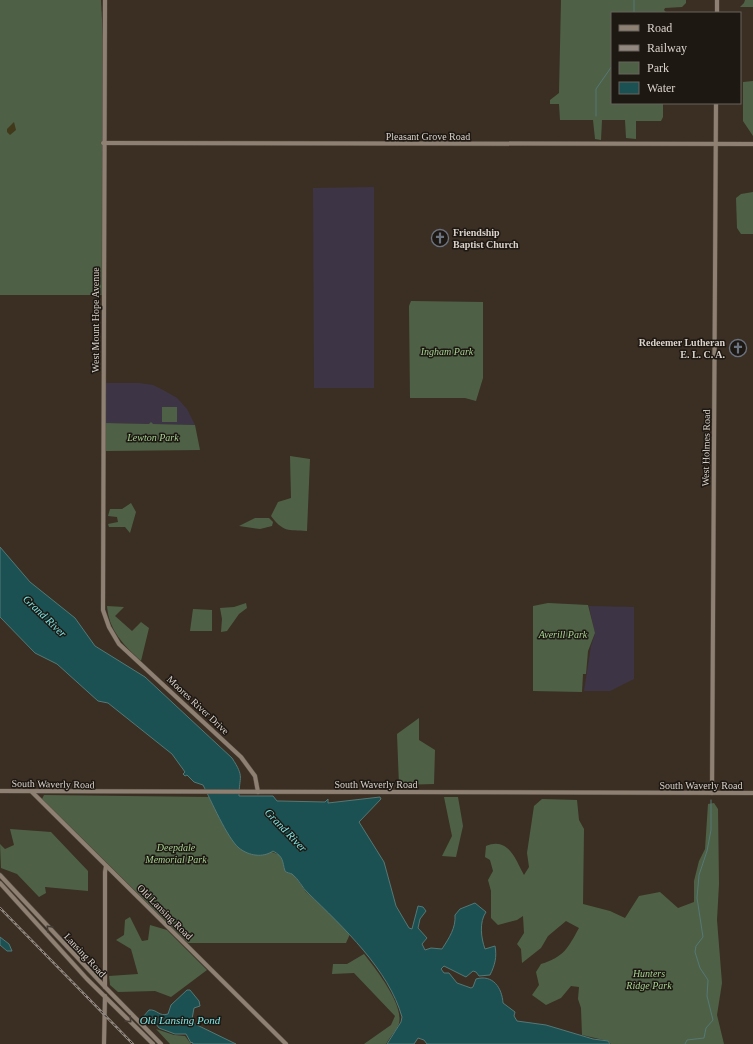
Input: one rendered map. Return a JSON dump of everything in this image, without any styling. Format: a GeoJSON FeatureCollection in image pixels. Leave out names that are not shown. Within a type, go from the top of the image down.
{"type":"FeatureCollection","features":[{"type":"Feature","properties":{"kind":"street","name":"West Mount Hope Avenue"},"geometry":{"type":"LineString","coordinates":[[105,0],[103,144],[102,596],[105,618],[115,638]]}},
{"type":"Feature","properties":{"kind":"street"},"geometry":{"type":"LineString","coordinates":[[717,0],[717,12]]}},
{"type":"Feature","properties":{"kind":"street","name":"West Holmes Road"},"geometry":{"type":"LineString","coordinates":[[712,793],[716,104]]}},
{"type":"Feature","properties":{"kind":"street","name":"Pleasant Grove Road"},"geometry":{"type":"LineString","coordinates":[[103,144],[753,144]]}},
{"type":"Feature","properties":{"kind":"street","name":"Moores River Drive"},"geometry":{"type":"LineString","coordinates":[[115,638],[241,757],[255,776],[258,792]]}},
{"type":"Feature","properties":{"kind":"street","name":"South Waverly Road"},"geometry":{"type":"LineString","coordinates":[[0,792],[753,793]]}},
{"type":"Feature","properties":{"kind":"street","name":"Old Lansing Road"},"geometry":{"type":"LineString","coordinates":[[32,792],[286,1044]]}},
{"type":"Feature","properties":{"kind":"street"},"geometry":{"type":"LineString","coordinates":[[104,1044],[106,866]]}},
{"type":"Feature","properties":{"kind":"street","name":"Lansing Road"},"geometry":{"type":"LineString","coordinates":[[0,875],[104,988],[161,1044]]}},
{"type":"Feature","properties":{"kind":"street","name":"Lansing Road"},"geometry":{"type":"LineString","coordinates":[[0,883],[105,996],[153,1044]]}},
{"type":"Feature","properties":{"kind":"shaded area"},"geometry":{"type":"Polygon","coordinates":[[[374,187],[374,388],[314,388],[313,188],[374,187]]]}},
{"type":"Feature","properties":{"kind":"shaded area"},"geometry":{"type":"Polygon","coordinates":[[[105,383],[139,383],[153,385],[177,398],[187,409],[195,425],[105,423],[105,383]]]}},
{"type":"Feature","properties":{"kind":"shaded area"},"geometry":{"type":"Polygon","coordinates":[[[589,606],[634,607],[634,679],[610,691],[584,691],[591,646],[595,634],[589,606]]]}},
{"type":"Feature","properties":{"kind":"green space"},"geometry":{"type":"Polygon","coordinates":[[[0,0],[101,0],[104,58],[103,295],[0,295],[0,0]]]}},
{"type":"Feature","properties":{"kind":"green space"},"geometry":{"type":"Polygon","coordinates":[[[561,0],[686,0],[686,3],[682,7],[665,8],[664,10],[666,12],[611,12],[611,104],[663,104],[663,117],[661,121],[636,121],[636,139],[626,138],[625,120],[602,120],[601,140],[595,139],[593,120],[560,120],[559,104],[550,104],[550,100],[559,93],[561,0]]]}},
{"type":"Feature","properties":{"kind":"green space"},"geometry":{"type":"Polygon","coordinates":[[[745,0],[753,0],[753,7],[740,7],[745,0]]]}},
{"type":"Feature","properties":{"kind":"green space"},"geometry":{"type":"Polygon","coordinates":[[[753,81],[753,136],[743,121],[743,82],[753,81]]]}},
{"type":"Feature","properties":{"kind":"green space"},"geometry":{"type":"Polygon","coordinates":[[[753,192],[753,234],[741,234],[737,228],[736,198],[741,194],[753,192]]]}},
{"type":"Feature","properties":{"kind":"green space","name":"Ingham Park"},"geometry":{"type":"Polygon","coordinates":[[[411,301],[483,302],[483,378],[476,401],[465,398],[410,398],[409,306],[411,301]]]}},
{"type":"Feature","properties":{"kind":"green space"},"geometry":{"type":"Polygon","coordinates":[[[162,407],[177,407],[177,422],[162,422],[162,407]]]}},
{"type":"Feature","properties":{"kind":"green space","name":"Lewton Park"},"geometry":{"type":"Polygon","coordinates":[[[151,422],[153,424],[195,425],[200,450],[105,451],[105,423],[149,424],[151,422]]]}},
{"type":"Feature","properties":{"kind":"green space"},"geometry":{"type":"Polygon","coordinates":[[[290,456],[310,459],[307,531],[283,528],[271,516],[278,502],[291,498],[290,456]]]}},
{"type":"Feature","properties":{"kind":"green space"},"geometry":{"type":"Polygon","coordinates":[[[131,503],[136,512],[130,533],[125,527],[109,527],[108,524],[118,522],[117,517],[108,516],[110,509],[122,509],[131,503]]]}},
{"type":"Feature","properties":{"kind":"green space"},"geometry":{"type":"Polygon","coordinates":[[[255,518],[269,518],[273,522],[272,526],[260,529],[239,526],[255,518]]]}},
{"type":"Feature","properties":{"kind":"green space"},"geometry":{"type":"Polygon","coordinates":[[[246,603],[247,608],[239,614],[227,631],[221,632],[222,619],[220,608],[234,607],[246,603]]]}},
{"type":"Feature","properties":{"kind":"green space","name":"Averill Park"},"geometry":{"type":"Polygon","coordinates":[[[548,603],[588,605],[595,633],[588,651],[586,674],[583,674],[582,692],[533,691],[533,606],[548,603]]]}},
{"type":"Feature","properties":{"kind":"green space"},"geometry":{"type":"Polygon","coordinates":[[[107,606],[124,607],[115,616],[132,631],[141,622],[149,628],[141,661],[118,637],[108,615],[107,606]]]}},
{"type":"Feature","properties":{"kind":"green space"},"geometry":{"type":"Polygon","coordinates":[[[193,609],[212,610],[212,631],[190,631],[193,609]]]}},
{"type":"Feature","properties":{"kind":"green space"},"geometry":{"type":"Polygon","coordinates":[[[419,718],[419,740],[435,750],[434,784],[399,785],[397,734],[419,718]]]}},
{"type":"Feature","properties":{"kind":"green space","name":"Deepdale Memorial Park"},"geometry":{"type":"Polygon","coordinates":[[[44,795],[209,797],[231,837],[280,855],[306,892],[328,911],[350,934],[346,943],[188,943],[42,799],[44,795]]]}},
{"type":"Feature","properties":{"kind":"green space"},"geometry":{"type":"Polygon","coordinates":[[[444,797],[458,797],[463,826],[456,857],[442,856],[452,836],[444,797]]]}},
{"type":"Feature","properties":{"kind":"green space","name":"Hunters Ridge Park"},"geometry":{"type":"Polygon","coordinates":[[[542,799],[577,800],[579,820],[584,829],[583,904],[610,911],[625,918],[639,896],[660,892],[678,908],[694,902],[694,881],[699,861],[705,849],[708,804],[714,803],[718,809],[719,884],[717,920],[722,983],[717,1015],[724,1044],[611,1044],[608,1041],[582,1035],[581,1008],[578,999],[579,987],[571,986],[561,998],[546,1005],[532,995],[539,985],[536,972],[541,964],[560,955],[572,941],[579,928],[566,921],[548,936],[541,948],[522,963],[521,949],[517,944],[524,933],[523,916],[517,920],[498,925],[491,918],[491,891],[488,880],[493,871],[490,860],[485,857],[486,846],[501,844],[506,847],[515,857],[524,875],[529,867],[527,853],[534,806],[542,799]]]}},
{"type":"Feature","properties":{"kind":"green space"},"geometry":{"type":"Polygon","coordinates":[[[10,829],[51,832],[88,871],[88,891],[45,887],[46,893],[39,897],[17,874],[1,868],[0,844],[5,849],[14,845],[10,829]]]}},
{"type":"Feature","properties":{"kind":"green space"},"geometry":{"type":"Polygon","coordinates":[[[130,917],[142,941],[148,940],[150,925],[167,930],[207,970],[171,997],[155,991],[118,992],[110,985],[109,976],[138,974],[131,949],[116,940],[124,935],[125,920],[130,917]]]}},
{"type":"Feature","properties":{"kind":"green space"},"geometry":{"type":"Polygon","coordinates":[[[364,954],[388,988],[398,1009],[400,1018],[398,1026],[386,1044],[364,1044],[391,1025],[395,1016],[354,973],[332,974],[333,964],[347,964],[364,954]]]}},
{"type":"Feature","properties":{"kind":"green space"},"geometry":{"type":"Polygon","coordinates":[[[156,1029],[174,1035],[185,1036],[191,1044],[170,1044],[156,1029]]]}},
{"type":"Feature","properties":{"kind":"sand"},"geometry":{"type":"Polygon","coordinates":[[[14,122],[16,130],[10,135],[7,132],[7,129],[14,122]]]}},
{"type":"Feature","properties":{"kind":"water","name":"Grand River"},"geometry":{"type":"Polygon","coordinates":[[[0,547],[30,582],[75,618],[95,646],[145,677],[232,758],[240,774],[239,796],[273,796],[277,801],[325,802],[328,799],[328,803],[380,797],[381,799],[359,822],[384,862],[396,906],[409,928],[412,929],[418,906],[423,907],[426,911],[420,919],[418,928],[427,938],[422,944],[425,950],[431,948],[442,949],[453,929],[455,915],[460,909],[475,903],[486,912],[482,920],[482,935],[485,949],[495,946],[496,950],[495,961],[490,975],[479,976],[473,971],[466,977],[444,966],[441,969],[444,973],[449,973],[457,983],[471,988],[473,987],[476,979],[482,978],[492,980],[501,992],[503,1003],[515,1012],[514,1016],[517,1021],[546,1025],[593,1039],[608,1041],[610,1044],[427,1044],[424,1040],[418,1038],[414,1044],[387,1044],[401,1022],[402,1017],[396,1000],[387,983],[376,966],[350,935],[306,891],[292,874],[285,871],[279,855],[273,851],[265,855],[256,855],[247,853],[239,848],[224,828],[203,785],[194,782],[187,775],[185,776],[183,774],[185,772],[172,754],[108,703],[98,701],[57,664],[35,653],[0,617],[0,547]]]}},
{"type":"Feature","properties":{"kind":"water"},"geometry":{"type":"Polygon","coordinates":[[[0,937],[9,944],[12,951],[7,951],[0,945],[0,937]]]}},
{"type":"Feature","properties":{"kind":"water","name":"Old Lansing Pond"},"geometry":{"type":"Polygon","coordinates":[[[187,990],[190,990],[199,1001],[200,1006],[194,1008],[192,1019],[195,1024],[236,1044],[193,1044],[186,1034],[175,1034],[159,1028],[152,1019],[143,1017],[149,1010],[165,1015],[168,1014],[171,1005],[187,990]]]}},
{"type":"Feature","properties":{"kind":"waterway"},"geometry":{"type":"LineString","coordinates":[[634,0],[634,12]]}},
{"type":"Feature","properties":{"kind":"waterway"},"geometry":{"type":"LineString","coordinates":[[596,116],[596,89],[611,67]]}},
{"type":"Feature","properties":{"kind":"waterway"},"geometry":{"type":"LineString","coordinates":[[685,1044],[687,1040],[704,1038],[706,1028],[713,1020],[707,996],[708,980],[700,968],[695,952],[696,946],[703,937],[697,898],[699,875],[707,851],[711,830],[711,800]]}},
{"type":"Feature","properties":{"kind":"railway"},"geometry":{"type":"LineString","coordinates":[[0,908],[133,1044]]}},
{"type":"Feature","properties":{"kind":"place","name":"Friendship Baptist Church"},"geometry":{"type":"Point","coordinates":[440,238]}},
{"type":"Feature","properties":{"kind":"place","name":"Redeemer Lutheran E. L. C. A."},"geometry":{"type":"Point","coordinates":[738,348]}}]}
